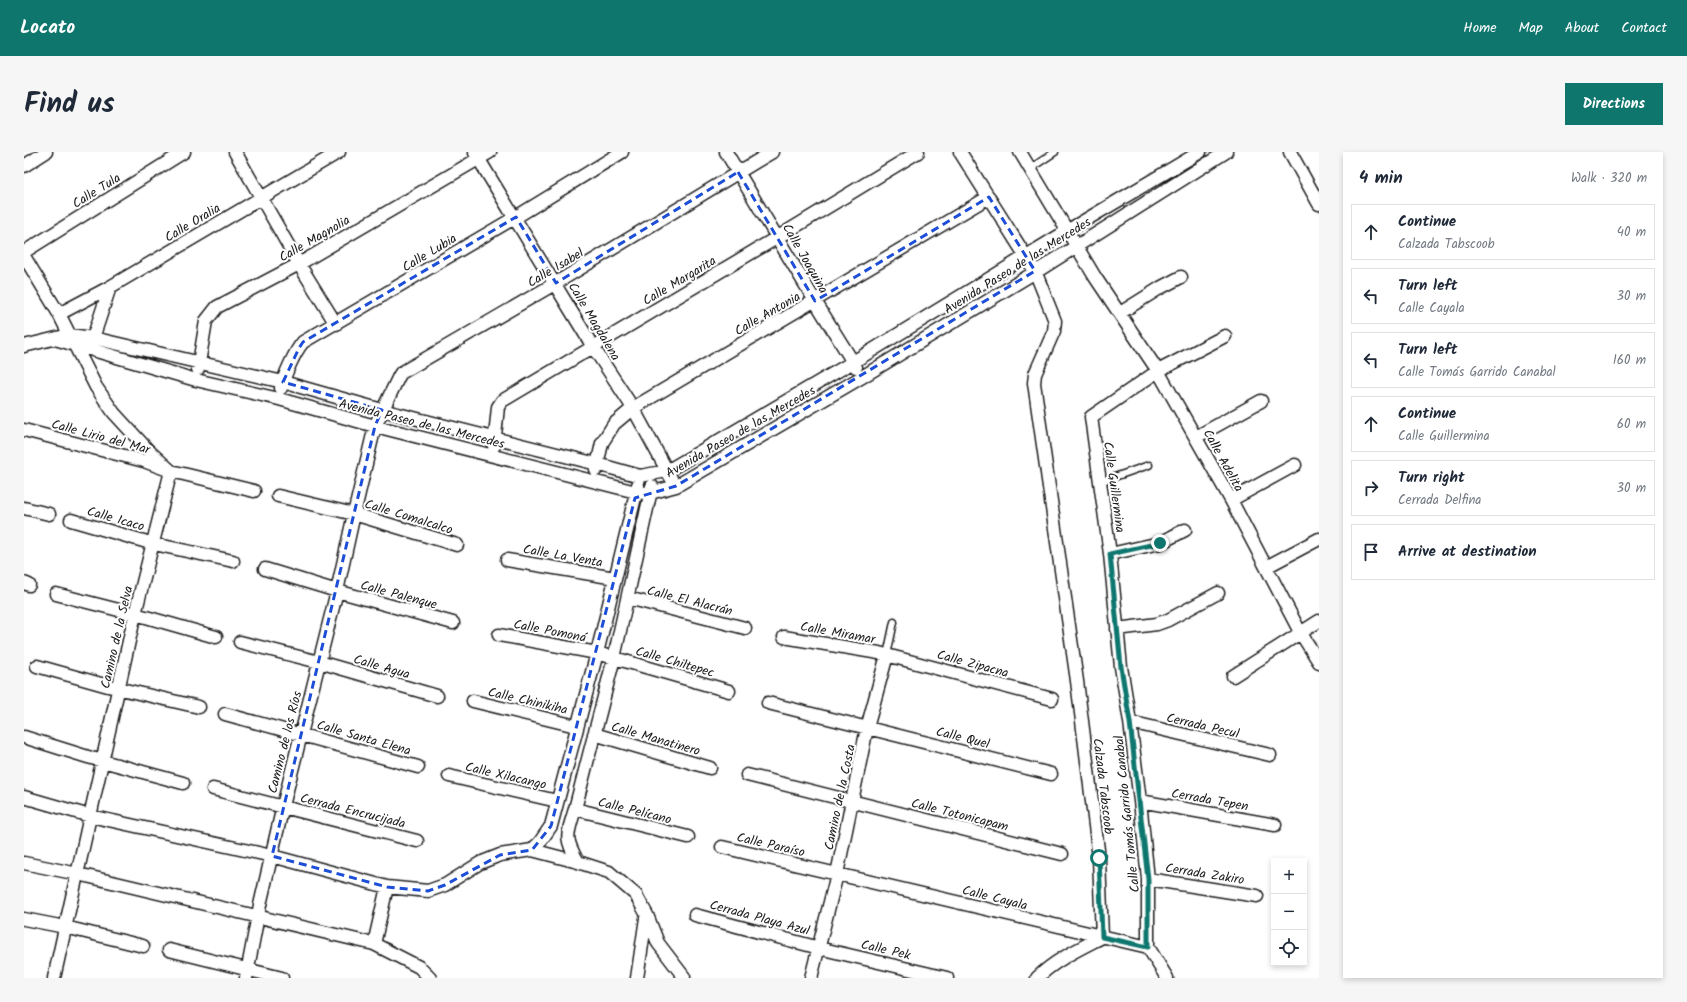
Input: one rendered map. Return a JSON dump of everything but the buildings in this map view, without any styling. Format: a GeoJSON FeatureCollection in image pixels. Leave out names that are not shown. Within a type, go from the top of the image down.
{"type":"FeatureCollection","features":[{"type":"Feature","properties":{"kind":"street"},"geometry":{"type":"LineString","coordinates":[[24,166],[46,152]]}},
{"type":"Feature","properties":{"kind":"street","name":"Calle Tula"},"geometry":{"type":"LineString","coordinates":[[24,252],[184,152]]}},
{"type":"Feature","properties":{"kind":"street"},"geometry":{"type":"LineString","coordinates":[[236,152],[299,264],[336,324]]}},
{"type":"Feature","properties":{"kind":"street","name":"Calle Oralia"},"geometry":{"type":"LineString","coordinates":[[59,314],[110,287],[339,152]]}},
{"type":"Feature","properties":{"kind":"street","name":"Calle Magnolia"},"geometry":{"type":"LineString","coordinates":[[196,380],[206,321],[217,307],[299,264],[477,155],[490,152]]}},
{"type":"Feature","properties":{"kind":"street","name":"Calle Lubia"},"geometry":{"type":"LineString","coordinates":[[279,399],[282,382],[303,342],[516,217],[622,152]]}},
{"type":"Feature","properties":{"kind":"street","name":"Calle Joaquina"},"geometry":{"type":"LineString","coordinates":[[726,152],[778,237],[814,301],[862,377]]}},
{"type":"Feature","properties":{"kind":"street","name":"Calle Isabel"},"geometry":{"type":"LineString","coordinates":[[354,514],[375,426],[396,380],[401,373],[556,283],[772,152]]}},
{"type":"Feature","properties":{"kind":"street","name":"Calle Margarita"},"geometry":{"type":"LineString","coordinates":[[493,456],[498,406],[502,401],[918,152]]}},
{"type":"Feature","properties":{"kind":"street"},"geometry":{"type":"LineString","coordinates":[[960,152],[1035,271]]}},
{"type":"Feature","properties":{"kind":"street"},"geometry":{"type":"LineString","coordinates":[[1020,152],[1031,168],[1076,246]]}},
{"type":"Feature","properties":{"kind":"street","name":"Avenida Paseo de las Mercedes"},"geometry":{"type":"LineString","coordinates":[[24,346],[55,339],[71,340],[199,362],[282,382],[382,410],[640,476],[655,474],[668,471],[853,362],[1025,256],[1200,152]]}},
{"type":"Feature","properties":{"kind":"street","name":"Avenida Paseo de las Mercedes"},"geometry":{"type":"LineString","coordinates":[[91,343],[196,380],[279,399],[375,426],[636,492],[650,494],[676,486],[862,377],[1226,152]]}},
{"type":"Feature","properties":{"kind":"street"},"geometry":{"type":"LineString","coordinates":[[1290,152],[1314,184],[1319,204]]}},
{"type":"Feature","properties":{"kind":"street","name":"Calle Magdalena"},"geometry":{"type":"LineString","coordinates":[[477,155],[593,346],[633,408],[676,486]]}},
{"type":"Feature","properties":{"kind":"street","name":"Calle Antonia"},"geometry":{"type":"LineString","coordinates":[[593,481],[602,443],[614,424],[633,408],[989,197]]}},
{"type":"Feature","properties":{"kind":"street","name":"Calle Adelita"},"geometry":{"type":"LineString","coordinates":[[1076,246],[1095,277],[1158,370],[1196,437],[1300,632],[1319,662]]}},
{"type":"Feature","properties":{"kind":"street"},"geometry":{"type":"LineString","coordinates":[[24,256],[59,314],[96,387],[114,413],[148,450],[171,471]]}},
{"type":"Feature","properties":{"kind":"street","name":"Calzada Tabscoob"},"geometry":{"type":"LineString","coordinates":[[1035,271],[1055,321],[1054,331],[1036,374],[1034,383],[1077,681],[1099,858],[1102,937]]}},
{"type":"Feature","properties":{"kind":"street"},"geometry":{"type":"LineString","coordinates":[[1120,313],[1160,288],[1181,277]]}},
{"type":"Feature","properties":{"kind":"street"},"geometry":{"type":"LineString","coordinates":[[91,343],[110,287]]}},
{"type":"Feature","properties":{"kind":"street"},"geometry":{"type":"LineString","coordinates":[[1158,370],[1225,336]]}},
{"type":"Feature","properties":{"kind":"street","name":"Calle Guillermina"},"geometry":{"type":"LineString","coordinates":[[1121,667],[1110,554],[1090,417],[1158,370]]}},
{"type":"Feature","properties":{"kind":"street"},"geometry":{"type":"LineString","coordinates":[[1196,437],[1261,401]]}},
{"type":"Feature","properties":{"kind":"street","name":"Calle Lirio del Mar"},"geometry":{"type":"LineString","coordinates":[[24,430],[144,460],[171,471],[254,491]]}},
{"type":"Feature","properties":{"kind":"street"},"geometry":{"type":"LineString","coordinates":[[1230,500],[1296,465]]}},
{"type":"Feature","properties":{"kind":"street","name":"Camino de la Selva"},"geometry":{"type":"LineString","coordinates":[[54,978],[135,614],[154,544],[171,471]]}},
{"type":"Feature","properties":{"kind":"street"},"geometry":{"type":"LineString","coordinates":[[578,862],[568,845],[568,832],[614,658],[655,474]]}},
{"type":"Feature","properties":{"kind":"street"},"geometry":{"type":"LineString","coordinates":[[532,850],[543,838],[550,826],[597,653],[640,476]]}},
{"type":"Feature","properties":{"kind":"street","name":"Calle Comalcalco"},"geometry":{"type":"LineString","coordinates":[[278,496],[354,514],[457,545]]}},
{"type":"Feature","properties":{"kind":"street"},"geometry":{"type":"LineString","coordinates":[[24,508],[49,514]]}},
{"type":"Feature","properties":{"kind":"street","name":"Camino de los Ríos"},"geometry":{"type":"LineString","coordinates":[[247,974],[283,806],[338,591],[354,514]]}},
{"type":"Feature","properties":{"kind":"street","name":"Calle Icaco"},"geometry":{"type":"LineString","coordinates":[[71,520],[154,544],[233,561]]}},
{"type":"Feature","properties":{"kind":"street"},"geometry":{"type":"LineString","coordinates":[[1110,554],[1160,543],[1185,530]]}},
{"type":"Feature","properties":{"kind":"street"},"geometry":{"type":"LineString","coordinates":[[1266,567],[1319,539]]}},
{"type":"Feature","properties":{"kind":"street","name":"Calle La Venta"},"geometry":{"type":"LineString","coordinates":[[506,560],[615,578]]}},
{"type":"Feature","properties":{"kind":"street","name":"Calle Palenque"},"geometry":{"type":"LineString","coordinates":[[265,569],[453,623]]}},
{"type":"Feature","properties":{"kind":"street"},"geometry":{"type":"LineString","coordinates":[[1117,629],[1157,624],[1168,620],[1218,593]]}},
{"type":"Feature","properties":{"kind":"street"},"geometry":{"type":"LineString","coordinates":[[56,594],[216,637]]}},
{"type":"Feature","properties":{"kind":"street","name":"Calle El Alacrán"},"geometry":{"type":"LineString","coordinates":[[628,598],[746,628]]}},
{"type":"Feature","properties":{"kind":"street"},"geometry":{"type":"LineString","coordinates":[[1233,676],[1319,621]]}},
{"type":"Feature","properties":{"kind":"street","name":"Calle Pomoná"},"geometry":{"type":"LineString","coordinates":[[499,634],[597,653],[614,658]]}},
{"type":"Feature","properties":{"kind":"street","name":"Calle Miramar"},"geometry":{"type":"LineString","coordinates":[[784,637],[887,655]]}},
{"type":"Feature","properties":{"kind":"street","name":"Calle Agua"},"geometry":{"type":"LineString","coordinates":[[240,642],[319,662],[437,696]]}},
{"type":"Feature","properties":{"kind":"street","name":"Calle Zipacna"},"geometry":{"type":"LineString","coordinates":[[887,655],[1052,699]]}},
{"type":"Feature","properties":{"kind":"street","name":"Camino de la Costa"},"geometry":{"type":"LineString","coordinates":[[811,978],[837,874],[867,728],[887,655]]}},
{"type":"Feature","properties":{"kind":"street","name":"Calle Chiltepec"},"geometry":{"type":"LineString","coordinates":[[614,658],[729,691]]}},
{"type":"Feature","properties":{"kind":"street"},"geometry":{"type":"LineString","coordinates":[[37,666],[119,688],[199,707]]}},
{"type":"Feature","properties":{"kind":"street","name":"Calle Tomás Garrido Canabal"},"geometry":{"type":"LineString","coordinates":[[1121,667],[1130,722],[1148,879],[1148,947]]}},
{"type":"Feature","properties":{"kind":"street","name":"Calle Chinikiha"},"geometry":{"type":"LineString","coordinates":[[473,701],[576,726]]}},
{"type":"Feature","properties":{"kind":"street","name":"Calle Quel"},"geometry":{"type":"LineString","coordinates":[[768,703],[1051,774]]}},
{"type":"Feature","properties":{"kind":"street","name":"Calle Santa Elena"},"geometry":{"type":"LineString","coordinates":[[225,714],[418,767]]}},
{"type":"Feature","properties":{"kind":"street","name":"Cerrada Pecul"},"geometry":{"type":"LineString","coordinates":[[1130,722],[1270,755]]}},
{"type":"Feature","properties":{"kind":"street","name":"Calle Manatinero"},"geometry":{"type":"LineString","coordinates":[[594,734],[710,768]]}},
{"type":"Feature","properties":{"kind":"street"},"geometry":{"type":"LineString","coordinates":[[24,737],[183,783]]}},
{"type":"Feature","properties":{"kind":"street","name":"Calle Totonicapam"},"geometry":{"type":"LineString","coordinates":[[747,775],[1062,854]]}},
{"type":"Feature","properties":{"kind":"street","name":"Calle Xilacango"},"geometry":{"type":"LineString","coordinates":[[449,776],[557,801]]}},
{"type":"Feature","properties":{"kind":"street","name":"Cerrada Encrucijada"},"geometry":{"type":"LineString","coordinates":[[212,789],[417,841]]}},
{"type":"Feature","properties":{"kind":"street"},"geometry":{"type":"LineString","coordinates":[[24,797],[90,816],[272,856],[387,887],[428,891],[445,885],[480,863],[500,855],[532,850],[578,862],[609,872],[636,895],[647,915],[658,943],[686,978]]}},
{"type":"Feature","properties":{"kind":"street","name":"Cerrada Tepen"},"geometry":{"type":"LineString","coordinates":[[1140,801],[1275,824]]}},
{"type":"Feature","properties":{"kind":"street","name":"Calle Pelícano"},"geometry":{"type":"LineString","coordinates":[[575,809],[688,837]]}},
{"type":"Feature","properties":{"kind":"street","name":"Calle Paraíso"},"geometry":{"type":"LineString","coordinates":[[722,848],[837,874]]}},
{"type":"Feature","properties":{"kind":"street"},"geometry":{"type":"LineString","coordinates":[[24,863],[78,874],[374,944],[419,967],[430,978]]}},
{"type":"Feature","properties":{"kind":"street","name":"Calle Cayala"},"geometry":{"type":"LineString","coordinates":[[837,874],[1148,947]]}},
{"type":"Feature","properties":{"kind":"street","name":"Cerrada Zakiro"},"geometry":{"type":"LineString","coordinates":[[1148,879],[1257,896]]}},
{"type":"Feature","properties":{"kind":"street"},"geometry":{"type":"LineString","coordinates":[[374,944],[387,887]]}},
{"type":"Feature","properties":{"kind":"street"},"geometry":{"type":"LineString","coordinates":[[637,978],[647,915]]}},
{"type":"Feature","properties":{"kind":"street","name":"Cerrada Playa Azul"},"geometry":{"type":"LineString","coordinates":[[695,915],[818,948]]}},
{"type":"Feature","properties":{"kind":"street"},"geometry":{"type":"LineString","coordinates":[[24,919],[65,927],[143,946]]}},
{"type":"Feature","properties":{"kind":"street"},"geometry":{"type":"LineString","coordinates":[[1037,978],[1048,967],[1074,951],[1102,937]]}},
{"type":"Feature","properties":{"kind":"street"},"geometry":{"type":"LineString","coordinates":[[1148,947],[1167,978]]}},
{"type":"Feature","properties":{"kind":"street","name":"Calle Pek"},"geometry":{"type":"LineString","coordinates":[[818,948],[947,978]]}},
{"type":"Feature","properties":{"kind":"street"},"geometry":{"type":"LineString","coordinates":[[169,950],[247,974],[282,978]]}},
{"type":"Feature","properties":{"kind":"lane"},"geometry":{"type":"LineString","coordinates":[[1031,168],[1055,152]]}},
{"type":"Feature","properties":{"kind":"lane"},"geometry":{"type":"LineString","coordinates":[[1100,482],[1149,465]]}},
{"type":"Feature","properties":{"kind":"lane","name":"Camino de la Costa"},"geometry":{"type":"LineString","coordinates":[[887,655],[894,622]]}},
{"type":"Feature","properties":{"kind":"highlighted area"},"geometry":{"type":"Polygon","coordinates":[[[738,172],[815,301],[989,197],[1035,271],[676,486],[635,498],[551,826],[532,850],[500,855],[445,885],[428,891],[387,887],[272,856],[375,426],[382,410],[283,382],[299,348],[303,342],[516,217],[556,283],[738,172]]]}},
{"type":"Feature","properties":{"kind":"route"},"geometry":{"type":"LineString","coordinates":[[1099,858],[1102,937],[1148,947],[1148,879],[1130,722],[1121,667],[1110,554],[1160,543]]}}]}
